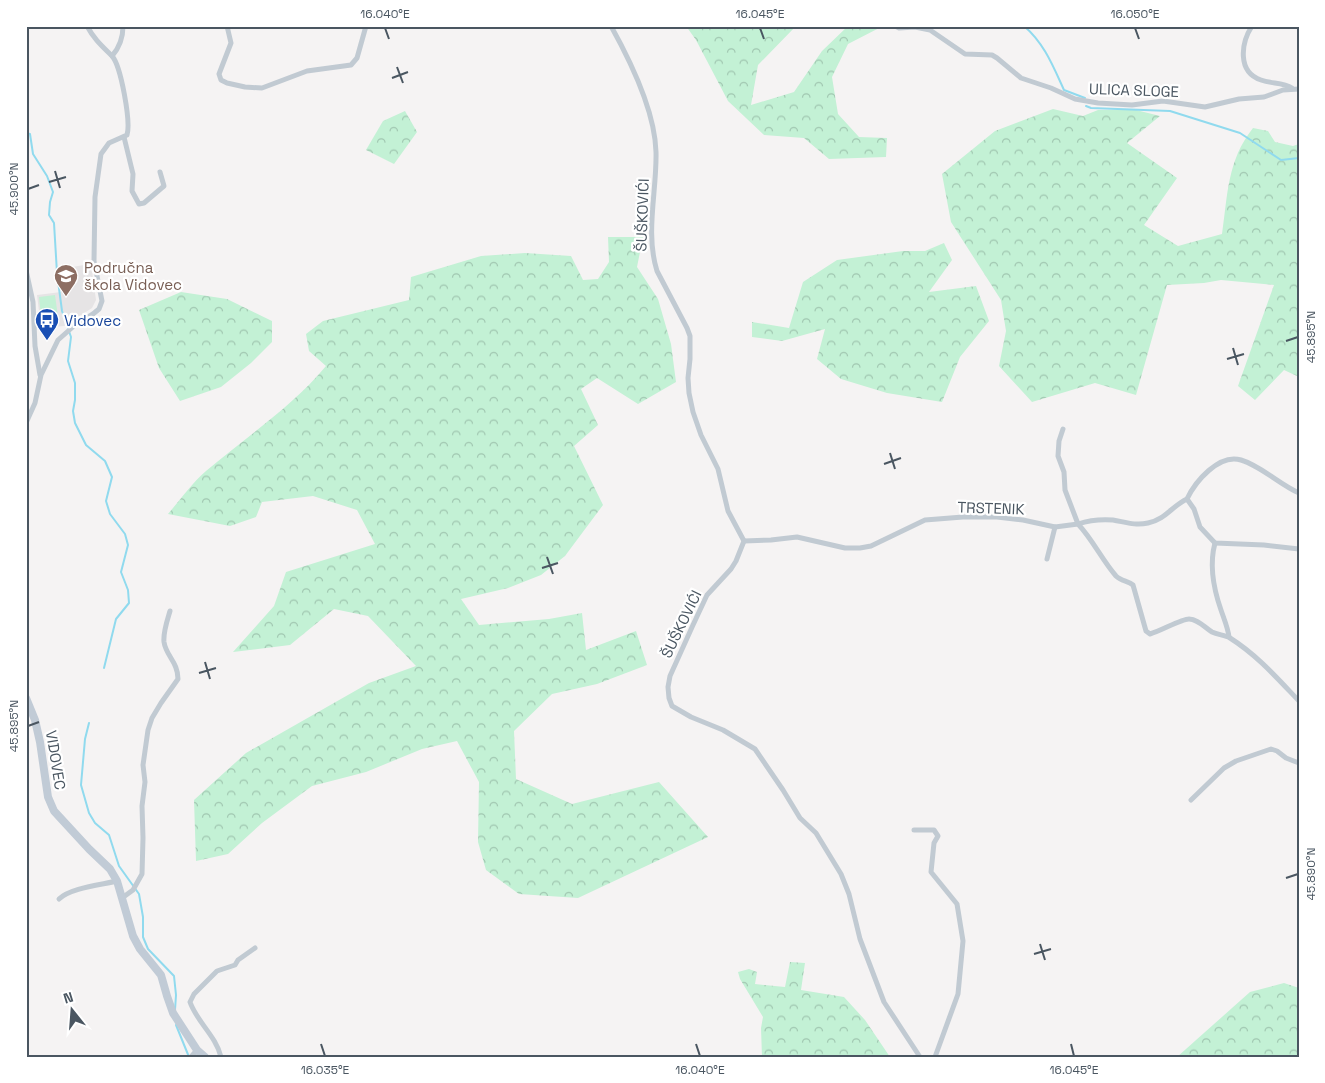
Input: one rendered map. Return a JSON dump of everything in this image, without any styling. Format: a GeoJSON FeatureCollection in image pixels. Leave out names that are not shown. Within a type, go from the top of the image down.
{"type":"FeatureCollection","features":[{"type":"Feature","properties":{"kind":"street"},"geometry":{"type":"LineString","coordinates":[[26,424],[35,402],[41,375],[58,340],[68,330],[93,314],[99,308],[102,301],[94,261],[95,197],[100,154],[109,143],[127,135],[127,108],[112,56],[103,49],[87,26]]}},
{"type":"Feature","properties":{"kind":"street"},"geometry":{"type":"LineString","coordinates":[[112,56],[119,48],[123,26]]}},
{"type":"Feature","properties":{"kind":"street"},"geometry":{"type":"LineString","coordinates":[[226,26],[231,43],[219,74],[221,80],[227,83],[258,88],[307,71],[351,66],[357,58],[366,26]]}},
{"type":"Feature","properties":{"kind":"street","name":"ŠUŠKOVIĆI"},"geometry":{"type":"LineString","coordinates":[[611,26],[633,70],[648,109],[655,139],[655,187],[652,221],[654,261],[657,271],[690,336],[688,378],[693,412],[701,435],[718,469],[728,511],[744,541],[731,569],[707,595],[670,676],[669,698],[672,706],[691,717],[723,730],[755,749],[800,818],[816,833],[841,874],[849,894],[860,939],[884,1002],[920,1057]]}},
{"type":"Feature","properties":{"kind":"street","name":"ULICA SLOGE"},"geometry":{"type":"LineString","coordinates":[[895,26],[898,28],[924,28],[930,30],[965,54],[992,55],[1021,78],[1051,88],[1075,99],[1098,103],[1132,105],[1163,101],[1205,107],[1239,99],[1264,97],[1292,88],[1299,89]]}},
{"type":"Feature","properties":{"kind":"street"},"geometry":{"type":"LineString","coordinates":[[1252,26],[1245,38],[1243,50],[1247,69],[1259,80],[1286,85],[1292,88]]}},
{"type":"Feature","properties":{"kind":"street"},"geometry":{"type":"LineString","coordinates":[[124,137],[133,174],[132,191],[139,204],[144,203],[164,186],[160,172]]}},
{"type":"Feature","properties":{"kind":"street"},"geometry":{"type":"LineString","coordinates":[[26,270],[33,302],[35,346],[41,375]]}},
{"type":"Feature","properties":{"kind":"street"},"geometry":{"type":"LineString","coordinates":[[1063,429],[1059,441],[1058,456],[1064,472],[1065,490],[1078,524],[1089,536],[1097,551],[1116,576],[1133,585],[1146,631],[1150,634],[1181,620],[1195,620],[1214,633],[1229,637],[1264,664],[1299,700]]}},
{"type":"Feature","properties":{"kind":"street","name":"TRSTENIK"},"geometry":{"type":"LineString","coordinates":[[744,541],[797,537],[845,548],[860,548],[871,546],[925,520],[963,517],[997,517],[1055,527],[1099,519],[1146,524],[1157,521],[1187,499],[1196,484],[1210,468],[1229,460],[1238,459],[1249,463],[1287,488],[1299,493]]}},
{"type":"Feature","properties":{"kind":"street"},"geometry":{"type":"LineString","coordinates":[[1187,499],[1194,509],[1200,527],[1216,544],[1264,545],[1299,549]]}},
{"type":"Feature","properties":{"kind":"street"},"geometry":{"type":"LineString","coordinates":[[1047,559],[1055,527]]}},
{"type":"Feature","properties":{"kind":"street"},"geometry":{"type":"LineString","coordinates":[[1216,544],[1213,560],[1216,595],[1229,637]]}},
{"type":"Feature","properties":{"kind":"street"},"geometry":{"type":"LineString","coordinates":[[122,898],[134,889],[142,874],[142,806],[145,782],[143,765],[148,730],[160,702],[178,679],[177,667],[164,643],[170,611]]}},
{"type":"Feature","properties":{"kind":"street","name":"VIDOVEC"},"geometry":{"type":"LineString","coordinates":[[26,698],[35,720],[48,797],[54,810],[64,823],[110,869],[117,881]]}},
{"type":"Feature","properties":{"kind":"street"},"geometry":{"type":"LineString","coordinates":[[1191,800],[1224,768],[1236,761],[1271,749],[1299,764]]}},
{"type":"Feature","properties":{"kind":"street"},"geometry":{"type":"LineString","coordinates":[[914,830],[934,830],[938,836],[934,843],[931,872],[957,904],[963,941],[958,994],[936,1057]]}},
{"type":"Feature","properties":{"kind":"street"},"geometry":{"type":"LineString","coordinates":[[59,899],[65,893],[117,881],[133,936],[140,949],[161,975],[175,1016],[194,1054],[205,1057]]}},
{"type":"Feature","properties":{"kind":"street"},"geometry":{"type":"LineString","coordinates":[[221,1057],[218,1045],[199,1021],[190,1002],[194,994],[217,971],[235,964],[254,948]]}},
{"type":"Feature","properties":{"kind":"shaded area","name":"Područna škola Vidovec"},"geometry":{"type":"Polygon","coordinates":[[[91,264],[96,300],[92,308],[64,326],[41,328],[37,295],[61,292],[59,269],[91,264]]]}},
{"type":"Feature","properties":{"kind":"green space"},"geometry":{"type":"Polygon","coordinates":[[[686,26],[796,26],[758,65],[751,105],[794,92],[822,51],[848,26],[883,26],[848,44],[832,77],[838,114],[859,137],[887,138],[886,157],[829,159],[804,138],[764,135],[728,101],[696,40],[686,26]]]}},
{"type":"Feature","properties":{"kind":"green space"},"geometry":{"type":"Polygon","coordinates":[[[1053,109],[1083,116],[1098,110],[1136,110],[1160,116],[1127,143],[1177,178],[1144,225],[1178,246],[1222,234],[1233,165],[1244,140],[1253,128],[1268,131],[1275,142],[1293,146],[1299,144],[1299,377],[1284,370],[1255,400],[1238,386],[1274,285],[1221,280],[1167,285],[1136,395],[1095,383],[1032,402],[999,366],[1006,331],[1001,300],[951,222],[942,174],[995,131],[1053,109]]]}},
{"type":"Feature","properties":{"kind":"green space"},"geometry":{"type":"Polygon","coordinates":[[[405,111],[417,132],[394,164],[366,150],[383,121],[405,111]]]}},
{"type":"Feature","properties":{"kind":"green space"},"geometry":{"type":"Polygon","coordinates":[[[608,237],[643,237],[637,267],[658,299],[671,344],[676,382],[638,404],[597,378],[581,389],[598,425],[574,446],[603,505],[565,556],[541,575],[508,588],[461,599],[479,625],[549,619],[582,613],[586,650],[636,631],[647,665],[597,684],[552,694],[514,731],[516,779],[572,804],[659,782],[708,837],[578,898],[519,894],[486,870],[478,842],[479,782],[457,741],[422,749],[366,772],[312,786],[262,823],[228,854],[196,861],[194,800],[246,753],[369,683],[416,666],[368,616],[334,609],[290,645],[233,652],[274,606],[286,572],[375,544],[357,510],[313,496],[262,502],[256,517],[230,526],[168,514],[201,476],[299,395],[326,366],[309,351],[306,334],[323,321],[409,300],[411,277],[481,256],[525,253],[571,256],[583,280],[598,279],[609,262],[608,237]]]}},
{"type":"Feature","properties":{"kind":"green space"},"geometry":{"type":"Polygon","coordinates":[[[944,243],[952,260],[929,292],[976,286],[989,321],[960,357],[942,402],[887,393],[841,379],[817,359],[825,329],[782,341],[752,337],[752,322],[789,328],[803,282],[837,260],[903,251],[925,251],[944,243]]]}},
{"type":"Feature","properties":{"kind":"green space"},"geometry":{"type":"Polygon","coordinates":[[[181,292],[227,299],[272,321],[272,342],[251,363],[221,387],[180,401],[159,368],[139,310],[181,292]]]}},
{"type":"Feature","properties":{"kind":"green space"},"geometry":{"type":"Polygon","coordinates":[[[55,295],[59,324],[42,326],[39,297],[55,295]]]}},
{"type":"Feature","properties":{"kind":"green space"},"geometry":{"type":"Polygon","coordinates":[[[790,962],[805,963],[801,990],[844,997],[865,1020],[890,1057],[762,1057],[761,1028],[763,1017],[740,979],[738,972],[749,969],[757,972],[755,984],[785,987],[790,962]]]}},
{"type":"Feature","properties":{"kind":"green space"},"geometry":{"type":"Polygon","coordinates":[[[1284,983],[1299,988],[1299,1057],[1177,1057],[1250,992],[1284,983]]]}},
{"type":"Feature","properties":{"kind":"waterway"},"geometry":{"type":"LineString","coordinates":[[1024,26],[1043,47],[1064,90],[1085,98]]}},
{"type":"Feature","properties":{"kind":"waterway"},"geometry":{"type":"LineString","coordinates":[[1086,106],[1091,108],[1170,111],[1240,133],[1281,160],[1299,158]]}},
{"type":"Feature","properties":{"kind":"waterway","name":"Vidovec"},"geometry":{"type":"LineString","coordinates":[[26,133],[30,134],[33,154],[47,176],[53,192],[49,215],[54,223],[57,273],[62,311],[71,337],[68,361],[75,383],[73,411],[75,423],[86,445],[105,461],[112,477],[106,501],[110,514],[125,534],[128,545],[121,572],[128,590],[129,603],[116,619],[104,668]]}},
{"type":"Feature","properties":{"kind":"waterway","name":"Vidovec"},"geometry":{"type":"LineString","coordinates":[[89,723],[85,739],[81,785],[89,813],[95,823],[109,835],[119,866],[139,894],[143,917],[143,937],[148,949],[174,976],[175,1010]]}},
{"type":"Feature","properties":{"kind":"waterway","name":"Vidovec"},"geometry":{"type":"LineString","coordinates":[[176,1025],[189,1057]]}},
{"type":"Feature","properties":{"kind":"place","name":"Područna škola Vidovec"},"geometry":{"type":"Point","coordinates":[66,297]}},
{"type":"Feature","properties":{"kind":"place","name":"Vidovec"},"geometry":{"type":"Point","coordinates":[47,341]}}]}
